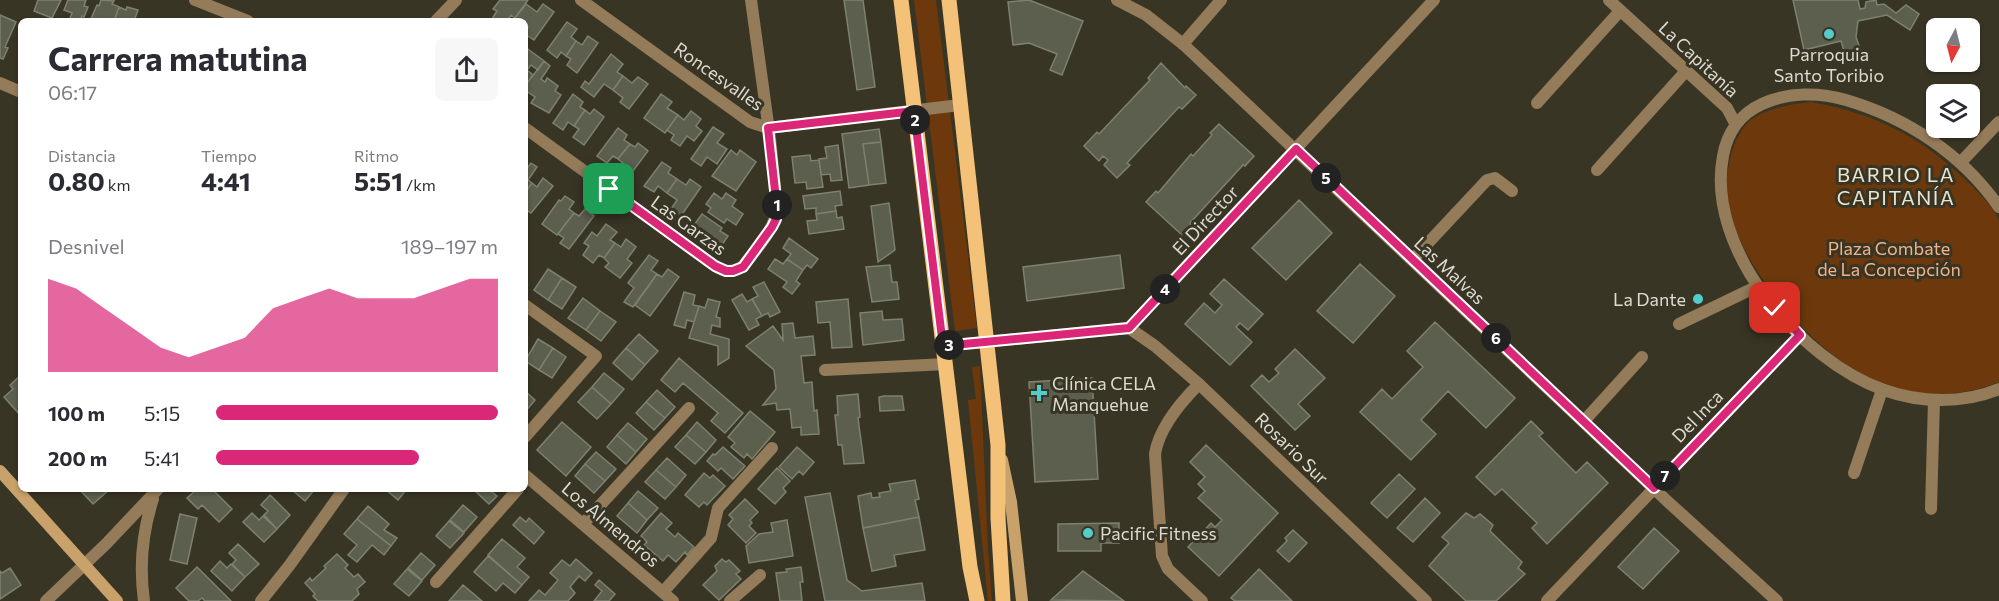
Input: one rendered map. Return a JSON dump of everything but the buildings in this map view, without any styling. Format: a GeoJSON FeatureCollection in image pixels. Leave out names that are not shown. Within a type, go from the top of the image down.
{"type":"FeatureCollection","features":[{"type":"Feature","properties":{"kind":"main road"},"geometry":{"type":"LineString","coordinates":[[901,0],[970,567],[977,601]]}},
{"type":"Feature","properties":{"kind":"main road"},"geometry":{"type":"LineString","coordinates":[[949,0],[998,445],[998,518],[1003,601]]}},
{"type":"Feature","properties":{"kind":"main road"},"geometry":{"type":"LineString","coordinates":[[998,445],[1011,502],[1022,601]]}},
{"type":"Feature","properties":{"kind":"main road"},"geometry":{"type":"LineString","coordinates":[[0,471],[18,491]]}},
{"type":"Feature","properties":{"kind":"main road"},"geometry":{"type":"LineString","coordinates":[[19,492],[117,601]]}},
{"type":"Feature","properties":{"kind":"main road"},"geometry":{"type":"LineString","coordinates":[[969,601],[970,567]]}},
{"type":"Feature","properties":{"kind":"street"},"geometry":{"type":"LineString","coordinates":[[195,0],[240,18]]}},
{"type":"Feature","properties":{"kind":"street"},"geometry":{"type":"LineString","coordinates":[[439,18],[456,0]]}},
{"type":"Feature","properties":{"kind":"street","name":"Roncesvalles"},"geometry":{"type":"LineString","coordinates":[[581,0],[750,122],[768,128],[960,105]]}},
{"type":"Feature","properties":{"kind":"street","name":"Las Garzas"},"geometry":{"type":"LineString","coordinates":[[528,130],[715,266],[726,271],[743,267],[776,219],[777,208],[751,0]]}},
{"type":"Feature","properties":{"kind":"street","name":"Las Malvas"},"geometry":{"type":"LineString","coordinates":[[1117,0],[1146,15],[1183,44],[1771,599]]}},
{"type":"Feature","properties":{"kind":"street"},"geometry":{"type":"LineString","coordinates":[[1183,44],[1221,0]]}},
{"type":"Feature","properties":{"kind":"street","name":"El Director"},"geometry":{"type":"LineString","coordinates":[[1129,328],[1434,0]]}},
{"type":"Feature","properties":{"kind":"street","name":"La Capitanía"},"geometry":{"type":"LineString","coordinates":[[1609,0],[1727,108],[1736,123]]}},
{"type":"Feature","properties":{"kind":"street"},"geometry":{"type":"LineString","coordinates":[[1537,103],[1620,10]]}},
{"type":"Feature","properties":{"kind":"street"},"geometry":{"type":"LineString","coordinates":[[1597,170],[1686,71]]}},
{"type":"Feature","properties":{"kind":"street"},"geometry":{"type":"LineString","coordinates":[[0,83],[18,91]]}},
{"type":"Feature","properties":{"kind":"street"},"geometry":{"type":"LineString","coordinates":[[1999,207],[1960,163],[1937,144],[1906,125],[1865,106],[1816,94],[1788,96],[1752,108],[1736,123],[1724,149],[1720,168],[1721,202],[1735,245],[1758,286],[1782,316],[1811,346],[1844,370],[1882,390],[1908,397],[1934,400],[1971,398],[1999,389]]}},
{"type":"Feature","properties":{"kind":"street"},"geometry":{"type":"LineString","coordinates":[[1960,163],[1999,122]]}},
{"type":"Feature","properties":{"kind":"street"},"geometry":{"type":"LineString","coordinates":[[1413,259],[1487,180],[1495,178],[1512,191]]}},
{"type":"Feature","properties":{"kind":"street"},"geometry":{"type":"LineString","coordinates":[[1679,324],[1758,286]]}},
{"type":"Feature","properties":{"kind":"street"},"geometry":{"type":"LineString","coordinates":[[528,307],[596,356],[528,434]]}},
{"type":"Feature","properties":{"kind":"street"},"geometry":{"type":"LineString","coordinates":[[943,346],[1129,328]]}},
{"type":"Feature","properties":{"kind":"street","name":"Rosario Sur"},"geometry":{"type":"LineString","coordinates":[[1129,328],[1155,346],[1199,384],[1426,601]]}},
{"type":"Feature","properties":{"kind":"street","name":"Del Inca"},"geometry":{"type":"LineString","coordinates":[[1547,601],[1800,335]]}},
{"type":"Feature","properties":{"kind":"street"},"geometry":{"type":"LineString","coordinates":[[1584,421],[1642,357]]}},
{"type":"Feature","properties":{"kind":"street"},"geometry":{"type":"LineString","coordinates":[[825,370],[946,364]]}},
{"type":"Feature","properties":{"kind":"street"},"geometry":{"type":"LineString","coordinates":[[1199,384],[1185,397],[1158,439],[1155,454],[1162,556],[1168,569],[1202,601]]}},
{"type":"Feature","properties":{"kind":"street"},"geometry":{"type":"LineString","coordinates":[[1854,473],[1882,390]]}},
{"type":"Feature","properties":{"kind":"street"},"geometry":{"type":"LineString","coordinates":[[1931,509],[1934,400]]}},
{"type":"Feature","properties":{"kind":"street"},"geometry":{"type":"LineString","coordinates":[[583,524],[689,408]]}},
{"type":"Feature","properties":{"kind":"street"},"geometry":{"type":"LineString","coordinates":[[663,592],[711,538],[718,508],[772,448]]}},
{"type":"Feature","properties":{"kind":"street","name":"Los Almendros"},"geometry":{"type":"LineString","coordinates":[[528,480],[673,601]]}},
{"type":"Feature","properties":{"kind":"street"},"geometry":{"type":"LineString","coordinates":[[46,601],[156,492]]}},
{"type":"Feature","properties":{"kind":"street"},"geometry":{"type":"LineString","coordinates":[[144,601],[141,576],[142,549],[148,514],[156,492]]}},
{"type":"Feature","properties":{"kind":"street"},"geometry":{"type":"LineString","coordinates":[[261,601],[342,492]]}},
{"type":"Feature","properties":{"kind":"street"},"geometry":{"type":"LineString","coordinates":[[436,582],[515,492]]}},
{"type":"Feature","properties":{"kind":"street"},"geometry":{"type":"LineString","coordinates":[[730,601],[760,575]]}},
{"type":"Feature","properties":{"kind":"green space"},"geometry":{"type":"Polygon","coordinates":[[[914,0],[936,0],[977,328],[955,331],[914,0]]]}},
{"type":"Feature","properties":{"kind":"green space","name":"Plaza Combate de La Concepción"},"geometry":{"type":"Polygon","coordinates":[[[1811,102],[1836,107],[1879,121],[1917,141],[1953,168],[1995,212],[1999,221],[1999,382],[1969,391],[1939,394],[1909,391],[1879,382],[1855,370],[1829,352],[1804,329],[1760,275],[1743,247],[1731,218],[1726,191],[1731,154],[1740,132],[1757,116],[1788,105],[1811,102]]]}},
{"type":"Feature","properties":{"kind":"green space"},"geometry":{"type":"Polygon","coordinates":[[[980,366],[992,601],[988,601],[968,400],[976,399],[972,367],[980,366]]]}},
{"type":"Feature","properties":{"kind":"place","name":"Parroquia Santo Toribio"},"geometry":{"type":"Point","coordinates":[1829,34]}},
{"type":"Feature","properties":{"kind":"place","name":"La Dante"},"geometry":{"type":"Point","coordinates":[1698,299]}},
{"type":"Feature","properties":{"kind":"place","name":"Clínica CELA Manquehue"},"geometry":{"type":"Point","coordinates":[1039,393]}},
{"type":"Feature","properties":{"kind":"place","name":"Pacific Fitness"},"geometry":{"type":"Point","coordinates":[1088,533]}},
{"type":"Feature","properties":{"kind":"district","name":"BARRIO LA CAPITANÍA"},"geometry":{"type":"Point","coordinates":[1896,186]}},
{"type":"Feature","properties":{"kind":"route"},"geometry":{"type":"LineString","coordinates":[[609,189],[720,270],[738,270],[743,267],[776,219],[777,208],[768,128],[914,111],[943,346],[1129,328],[1296,149],[1654,488],[1800,335],[1775,308]]}}]}
